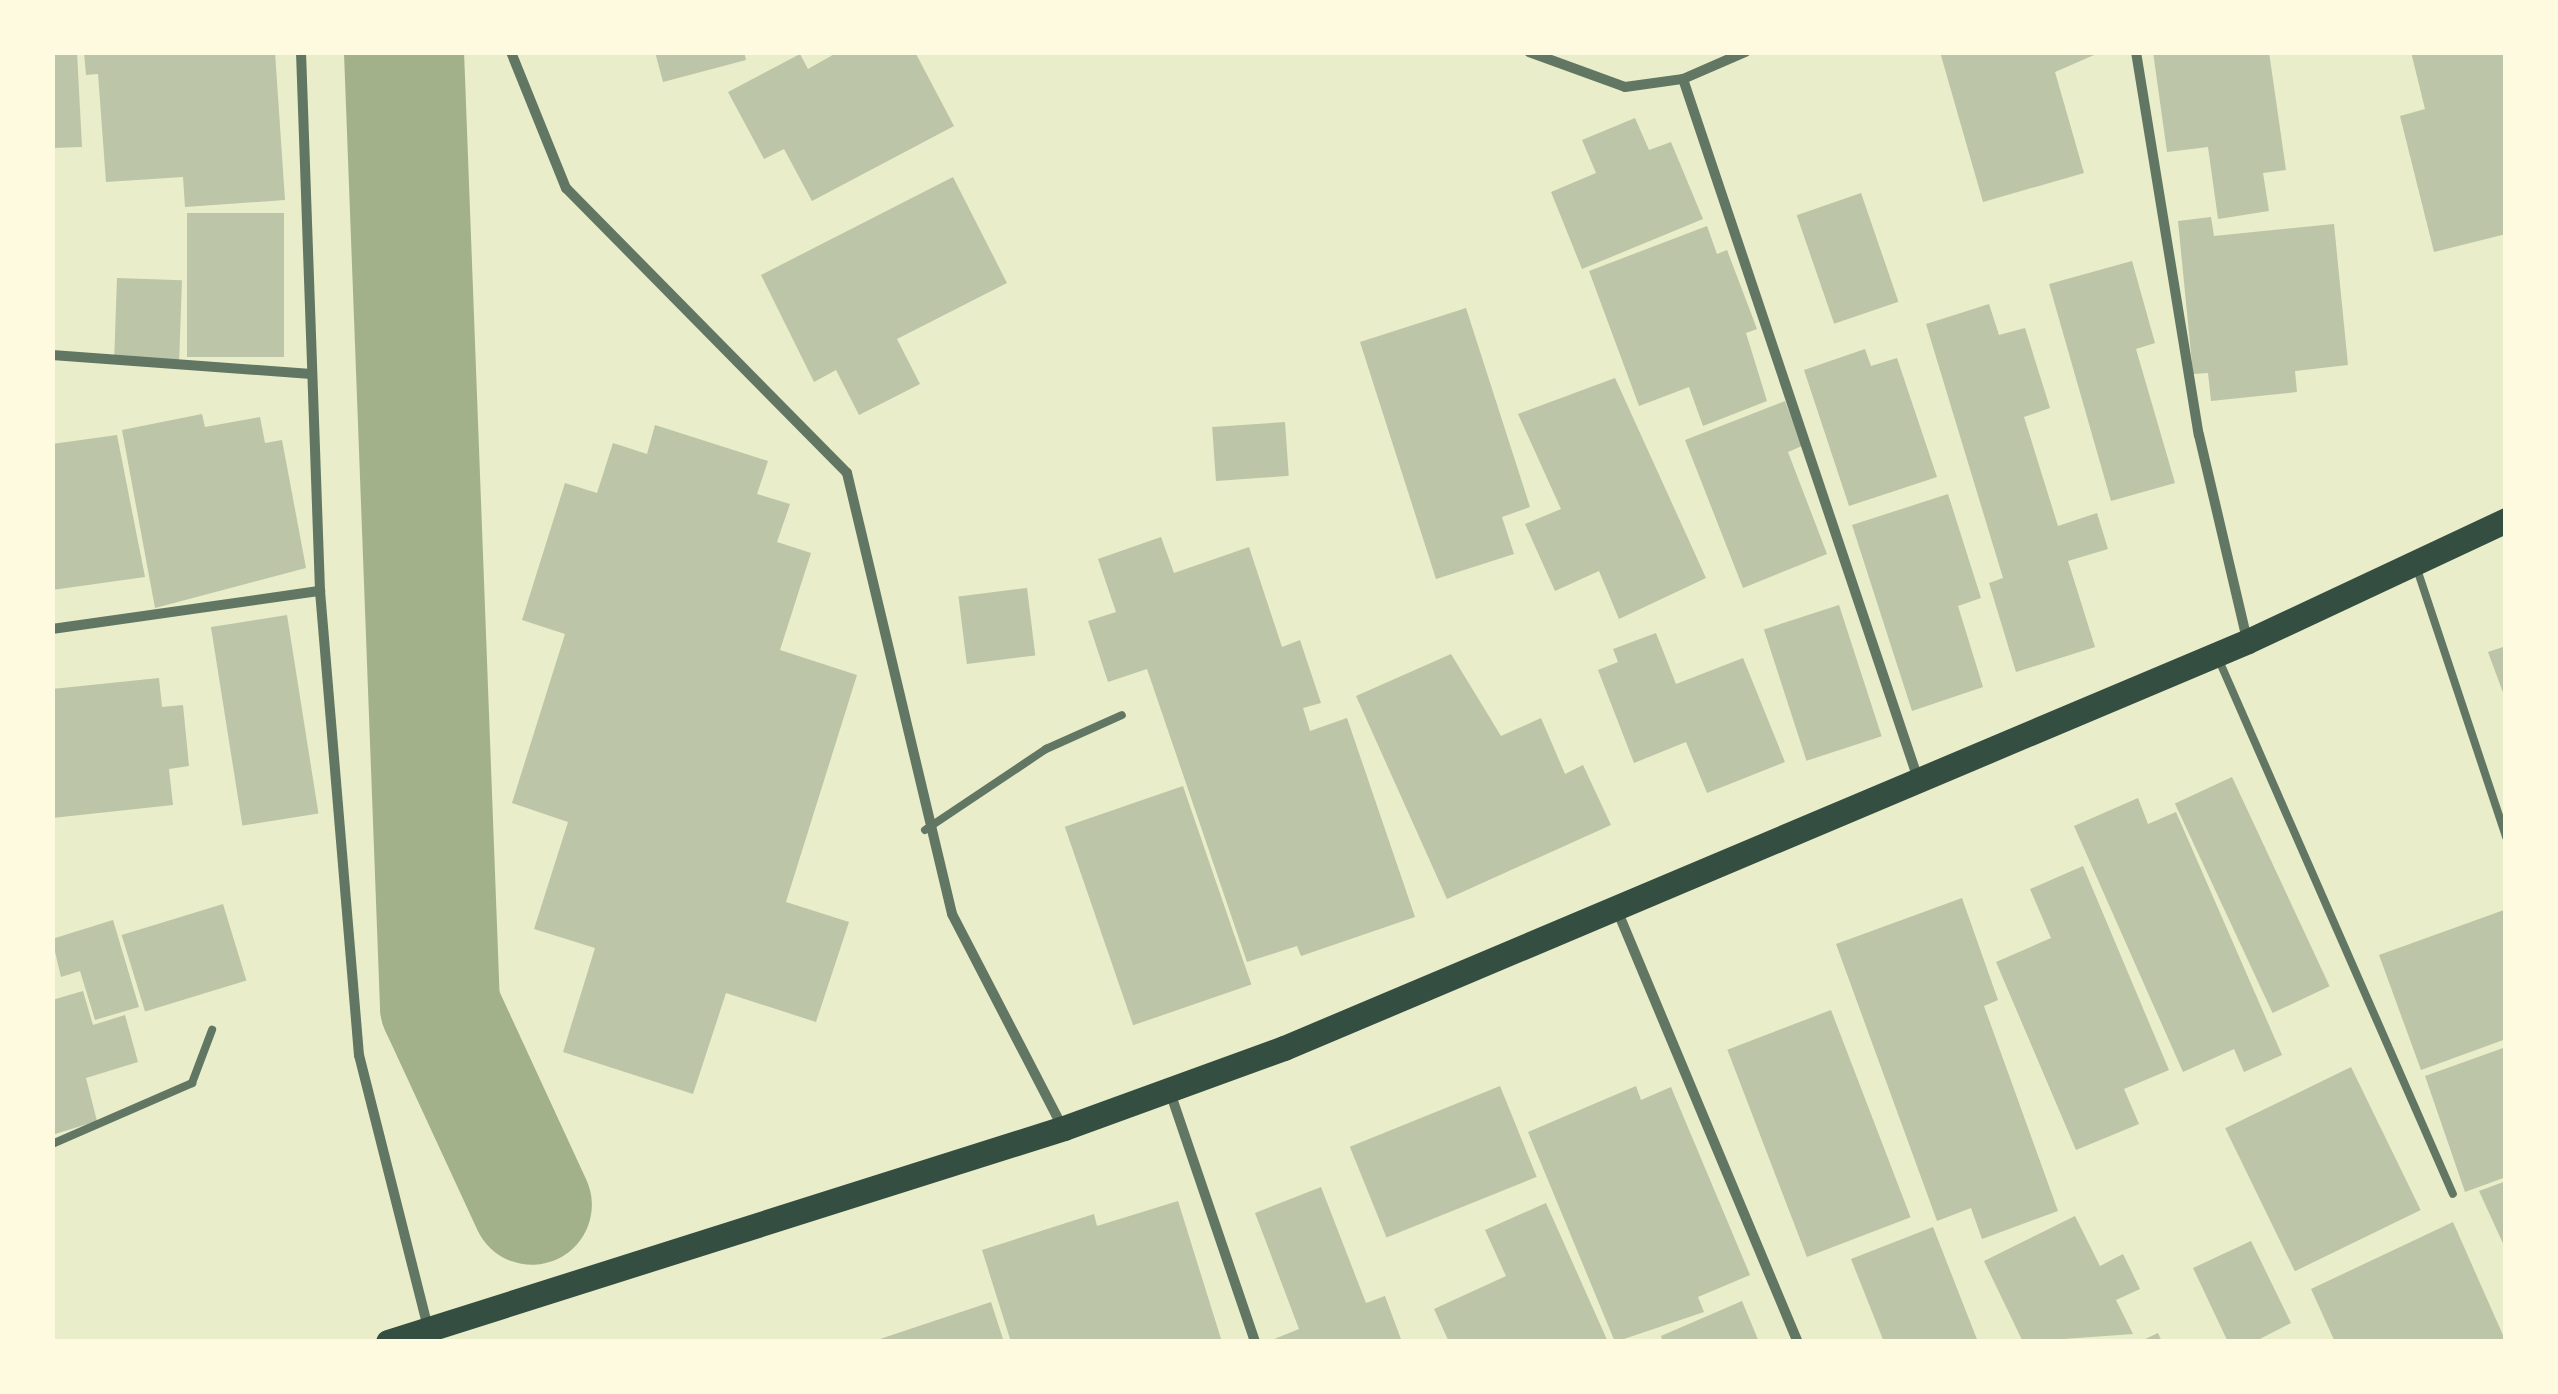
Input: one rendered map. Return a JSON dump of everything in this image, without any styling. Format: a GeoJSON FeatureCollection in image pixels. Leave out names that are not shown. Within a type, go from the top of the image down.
{"type":"FeatureCollection","features":[{"type":"Feature","properties":{"kind":"main road"},"geometry":{"type":"LineString","coordinates":[[388,1342],[1170,1091],[1616,909],[2248,641],[2506,520]]}},
{"type":"Feature","properties":{"kind":"street"},"geometry":{"type":"LineString","coordinates":[[300,52],[320,591],[359,1056],[428,1328]]}},
{"type":"Feature","properties":{"kind":"street"},"geometry":{"type":"LineString","coordinates":[[511,52],[566,188],[847,473],[925,830],[952,914],[1064,1128]]}},
{"type":"Feature","properties":{"kind":"street"},"geometry":{"type":"LineString","coordinates":[[1529,52],[1625,87],[1683,80],[1745,52]]}},
{"type":"Feature","properties":{"kind":"street"},"geometry":{"type":"LineString","coordinates":[[2136,52],[2199,435],[2248,641]]}},
{"type":"Feature","properties":{"kind":"street"},"geometry":{"type":"LineString","coordinates":[[1683,80],[1918,780]]}},
{"type":"Feature","properties":{"kind":"street"},"geometry":{"type":"LineString","coordinates":[[52,356],[310,374]]}},
{"type":"Feature","properties":{"kind":"street"},"geometry":{"type":"LineString","coordinates":[[52,629],[320,591]]}},
{"type":"Feature","properties":{"kind":"street"},"geometry":{"type":"LineString","coordinates":[[1616,909],[1798,1342]]}},
{"type":"Feature","properties":{"kind":"street"},"geometry":{"type":"LineString","coordinates":[[1170,1091],[1255,1342]]}},
{"type":"Feature","properties":{"kind":"lane"},"geometry":{"type":"LineString","coordinates":[[2415,562],[2506,837]]}},
{"type":"Feature","properties":{"kind":"lane"},"geometry":{"type":"LineString","coordinates":[[2217,654],[2452,1194]]}},
{"type":"Feature","properties":{"kind":"lane"},"geometry":{"type":"LineString","coordinates":[[925,830],[1046,750],[1122,716]]}},
{"type":"Feature","properties":{"kind":"lane"},"geometry":{"type":"LineString","coordinates":[[52,1144],[192,1083],[212,1030]]}},
{"type":"Feature","properties":{"kind":"building"},"geometry":{"type":"Polygon","coordinates":[[[52,52],[77,52],[82,147],[52,148],[52,52]]]}},
{"type":"Feature","properties":{"kind":"building"},"geometry":{"type":"Polygon","coordinates":[[[84,52],[275,52],[285,200],[185,207],[183,177],[106,182],[98,74],[86,75],[84,52]]]}},
{"type":"Feature","properties":{"kind":"building"},"geometry":{"type":"Polygon","coordinates":[[[655,52],[744,52],[746,60],[663,82],[655,52]]]}},
{"type":"Feature","properties":{"kind":"building"},"geometry":{"type":"Polygon","coordinates":[[[838,52],[915,52],[954,126],[812,201],[784,149],[764,159],[728,92],[800,54],[808,69],[838,52]]]}},
{"type":"Feature","properties":{"kind":"building"},"geometry":{"type":"Polygon","coordinates":[[[1940,52],[2101,52],[2055,72],[2084,173],[1983,202],[1940,52]]]}},
{"type":"Feature","properties":{"kind":"building"},"geometry":{"type":"Polygon","coordinates":[[[2153,52],[2269,52],[2286,170],[2263,173],[2269,211],[2218,219],[2208,147],[2167,152],[2153,52]]]}},
{"type":"Feature","properties":{"kind":"building"},"geometry":{"type":"Polygon","coordinates":[[[2411,52],[2506,52],[2506,234],[2434,252],[2400,116],[2425,109],[2411,52]]]}},
{"type":"Feature","properties":{"kind":"building"},"geometry":{"type":"Polygon","coordinates":[[[1635,118],[1649,150],[1671,142],[1703,219],[1582,269],[1551,192],[1596,173],[1582,140],[1635,118]]]}},
{"type":"Feature","properties":{"kind":"building"},"geometry":{"type":"Polygon","coordinates":[[[953,177],[1007,283],[897,339],[920,384],[859,415],[836,370],[814,382],[761,275],[953,177]]]}},
{"type":"Feature","properties":{"kind":"building"},"geometry":{"type":"Polygon","coordinates":[[[1861,193],[1898,302],[1834,324],[1797,215],[1861,193]]]}},
{"type":"Feature","properties":{"kind":"building"},"geometry":{"type":"Polygon","coordinates":[[[187,213],[284,213],[284,357],[187,357],[187,213]]]}},
{"type":"Feature","properties":{"kind":"building"},"geometry":{"type":"Polygon","coordinates":[[[2211,217],[2214,236],[2334,224],[2348,365],[2295,371],[2297,392],[2211,401],[2208,373],[2193,374],[2178,221],[2211,217]]]}},
{"type":"Feature","properties":{"kind":"building"},"geometry":{"type":"Polygon","coordinates":[[[1707,226],[1717,254],[1727,250],[1757,329],[1746,333],[1767,401],[1703,426],[1689,387],[1639,406],[1589,271],[1707,226]]]}},
{"type":"Feature","properties":{"kind":"building"},"geometry":{"type":"Polygon","coordinates":[[[2132,261],[2155,343],[2136,349],[2175,483],[2111,501],[2049,284],[2132,261]]]}},
{"type":"Feature","properties":{"kind":"building"},"geometry":{"type":"Polygon","coordinates":[[[117,278],[182,280],[179,360],[114,358],[117,278]]]}},
{"type":"Feature","properties":{"kind":"building"},"geometry":{"type":"Polygon","coordinates":[[[1989,304],[1999,335],[2025,328],[2050,408],[2024,417],[2058,526],[2097,513],[2108,549],[2068,561],[2095,647],[2016,672],[1989,583],[2003,578],[1926,324],[1989,304]]]}},
{"type":"Feature","properties":{"kind":"building"},"geometry":{"type":"Polygon","coordinates":[[[1466,308],[1530,507],[1502,517],[1514,554],[1436,579],[1360,342],[1466,308]]]}},
{"type":"Feature","properties":{"kind":"building"},"geometry":{"type":"Polygon","coordinates":[[[1865,349],[1871,366],[1897,358],[1937,477],[1849,506],[1804,370],[1865,349]]]}},
{"type":"Feature","properties":{"kind":"building"},"geometry":{"type":"Polygon","coordinates":[[[1615,378],[1706,578],[1619,619],[1599,571],[1555,591],[1525,524],[1561,509],[1518,414],[1615,378]]]}},
{"type":"Feature","properties":{"kind":"building"},"geometry":{"type":"Polygon","coordinates":[[[1785,401],[1802,446],[1788,452],[1827,554],[1743,588],[1685,440],[1785,401]]]}},
{"type":"Feature","properties":{"kind":"building"},"geometry":{"type":"Polygon","coordinates":[[[202,414],[205,427],[260,417],[265,443],[282,440],[306,568],[155,608],[122,430],[202,414]]]}},
{"type":"Feature","properties":{"kind":"building"},"geometry":{"type":"Polygon","coordinates":[[[1285,422],[1289,476],[1216,481],[1212,427],[1285,422]]]}},
{"type":"Feature","properties":{"kind":"building"},"geometry":{"type":"Polygon","coordinates":[[[655,425],[768,461],[757,494],[790,504],[777,542],[811,553],[780,650],[857,675],[786,902],[849,922],[816,1022],[726,993],[693,1094],[563,1052],[595,948],[534,929],[568,822],[512,803],[565,634],[522,620],[565,483],[597,493],[613,443],[647,454],[655,425]]]}},
{"type":"Feature","properties":{"kind":"building"},"geometry":{"type":"Polygon","coordinates":[[[117,435],[145,577],[52,590],[52,444],[117,435]]]}},
{"type":"Feature","properties":{"kind":"building"},"geometry":{"type":"Polygon","coordinates":[[[1948,494],[1981,598],[1958,606],[1983,687],[1912,711],[1852,525],[1948,494]]]}},
{"type":"Feature","properties":{"kind":"building"},"geometry":{"type":"Polygon","coordinates":[[[1161,537],[1174,573],[1249,547],[1282,647],[1300,640],[1321,703],[1303,708],[1310,731],[1347,718],[1415,917],[1301,956],[1297,946],[1247,962],[1147,669],[1108,682],[1088,621],[1116,612],[1098,559],[1161,537]]]}},
{"type":"Feature","properties":{"kind":"building"},"geometry":{"type":"Polygon","coordinates":[[[1027,588],[1035,655],[967,664],[959,596],[1027,588]]]}},
{"type":"Feature","properties":{"kind":"building"},"geometry":{"type":"Polygon","coordinates":[[[1839,605],[1882,736],[1807,761],[1764,629],[1839,605]]]}},
{"type":"Feature","properties":{"kind":"building"},"geometry":{"type":"Polygon","coordinates":[[[287,615],[318,814],[242,826],[211,627],[287,615]]]}},
{"type":"Feature","properties":{"kind":"building"},"geometry":{"type":"Polygon","coordinates":[[[1656,633],[1676,684],[1743,658],[1785,762],[1707,793],[1686,742],[1634,763],[1598,670],[1618,662],[1613,649],[1656,633]]]}},
{"type":"Feature","properties":{"kind":"building"},"geometry":{"type":"Polygon","coordinates":[[[2506,646],[2506,698],[2505,698],[2488,652],[2506,646]]]}},
{"type":"Feature","properties":{"kind":"building"},"geometry":{"type":"Polygon","coordinates":[[[1451,654],[1501,736],[1541,718],[1565,774],[1583,765],[1611,825],[1447,899],[1356,696],[1451,654]]]}},
{"type":"Feature","properties":{"kind":"building"},"geometry":{"type":"Polygon","coordinates":[[[159,678],[162,707],[183,705],[189,766],[169,769],[173,805],[52,818],[52,689],[159,678]]]}},
{"type":"Feature","properties":{"kind":"building"},"geometry":{"type":"Polygon","coordinates":[[[2232,777],[2330,986],[2273,1013],[2175,804],[2232,777]]]}},
{"type":"Feature","properties":{"kind":"building"},"geometry":{"type":"Polygon","coordinates":[[[1183,786],[1251,985],[1133,1025],[1065,827],[1183,786]]]}},
{"type":"Feature","properties":{"kind":"building"},"geometry":{"type":"Polygon","coordinates":[[[2138,798],[2148,824],[2176,812],[2282,1055],[2244,1072],[2234,1049],[2183,1072],[2074,826],[2138,798]]]}},
{"type":"Feature","properties":{"kind":"building"},"geometry":{"type":"Polygon","coordinates":[[[2083,866],[2169,1070],[2124,1089],[2139,1124],[2076,1150],[1996,962],[2051,938],[2030,889],[2083,866]]]}},
{"type":"Feature","properties":{"kind":"building"},"geometry":{"type":"Polygon","coordinates":[[[1962,898],[1998,1000],[1984,1006],[2058,1211],[1982,1239],[1971,1208],[1937,1221],[1836,944],[1962,898]]]}},
{"type":"Feature","properties":{"kind":"building"},"geometry":{"type":"Polygon","coordinates":[[[223,904],[246,981],[145,1011],[122,935],[223,904]]]}},
{"type":"Feature","properties":{"kind":"building"},"geometry":{"type":"Polygon","coordinates":[[[2504,910],[2506,1039],[2421,1070],[2379,955],[2504,910]]]}},
{"type":"Feature","properties":{"kind":"building"},"geometry":{"type":"Polygon","coordinates":[[[113,920],[139,1007],[95,1020],[80,971],[61,977],[52,939],[113,920]]]}},
{"type":"Feature","properties":{"kind":"building"},"geometry":{"type":"Polygon","coordinates":[[[83,991],[93,1025],[125,1015],[138,1062],[86,1078],[97,1121],[52,1135],[52,1000],[83,991]]]}},
{"type":"Feature","properties":{"kind":"building"},"geometry":{"type":"Polygon","coordinates":[[[1831,1010],[1911,1217],[1807,1257],[1727,1050],[1831,1010]]]}},
{"type":"Feature","properties":{"kind":"building"},"geometry":{"type":"Polygon","coordinates":[[[2506,1047],[2506,1177],[2465,1192],[2425,1076],[2506,1047]]]}},
{"type":"Feature","properties":{"kind":"building"},"geometry":{"type":"Polygon","coordinates":[[[2351,1067],[2421,1210],[2295,1271],[2225,1128],[2351,1067]]]}},
{"type":"Feature","properties":{"kind":"building"},"geometry":{"type":"Polygon","coordinates":[[[1500,1086],[1537,1177],[1387,1238],[1350,1147],[1500,1086]]]}},
{"type":"Feature","properties":{"kind":"building"},"geometry":{"type":"Polygon","coordinates":[[[1636,1086],[1641,1100],[1671,1087],[1750,1275],[1698,1297],[1704,1312],[1615,1342],[1528,1132],[1636,1086]]]}},
{"type":"Feature","properties":{"kind":"building"},"geometry":{"type":"Polygon","coordinates":[[[2506,1181],[2506,1250],[2479,1191],[2506,1181]]]}},
{"type":"Feature","properties":{"kind":"building"},"geometry":{"type":"Polygon","coordinates":[[[1321,1187],[1366,1303],[1385,1296],[1402,1342],[1267,1342],[1299,1329],[1255,1213],[1321,1187]]]}},
{"type":"Feature","properties":{"kind":"building"},"geometry":{"type":"Polygon","coordinates":[[[1178,1201],[1222,1342],[1011,1342],[982,1250],[1094,1214],[1097,1226],[1178,1201]]]}},
{"type":"Feature","properties":{"kind":"building"},"geometry":{"type":"Polygon","coordinates":[[[1546,1203],[1608,1342],[1449,1342],[1434,1309],[1506,1276],[1485,1230],[1546,1203]]]}},
{"type":"Feature","properties":{"kind":"building"},"geometry":{"type":"Polygon","coordinates":[[[2075,1216],[2100,1266],[2123,1254],[2140,1289],[2116,1300],[2133,1334],[2023,1342],[1984,1261],[2075,1216]]]}},
{"type":"Feature","properties":{"kind":"building"},"geometry":{"type":"Polygon","coordinates":[[[2453,1222],[2506,1342],[2335,1342],[2311,1289],[2453,1222]]]}},
{"type":"Feature","properties":{"kind":"building"},"geometry":{"type":"Polygon","coordinates":[[[1933,1227],[1978,1342],[1884,1342],[1851,1259],[1933,1227]]]}},
{"type":"Feature","properties":{"kind":"building"},"geometry":{"type":"Polygon","coordinates":[[[2251,1241],[2291,1323],[2254,1342],[2228,1342],[2193,1268],[2251,1241]]]}},
{"type":"Feature","properties":{"kind":"building"},"geometry":{"type":"Polygon","coordinates":[[[1742,1301],[1759,1342],[1663,1342],[1661,1336],[1742,1301]]]}},
{"type":"Feature","properties":{"kind":"building"},"geometry":{"type":"Polygon","coordinates":[[[991,1302],[1004,1342],[874,1342],[874,1341],[991,1302]]]}},
{"type":"Feature","properties":{"kind":"building"},"geometry":{"type":"Polygon","coordinates":[[[2158,1333],[2162,1342],[2139,1342],[2158,1333]]]}},
{"type":"Feature","properties":{"kind":"waterway"},"geometry":{"type":"LineString","coordinates":[[404,52],[440,1006],[532,1205]]}}]}
